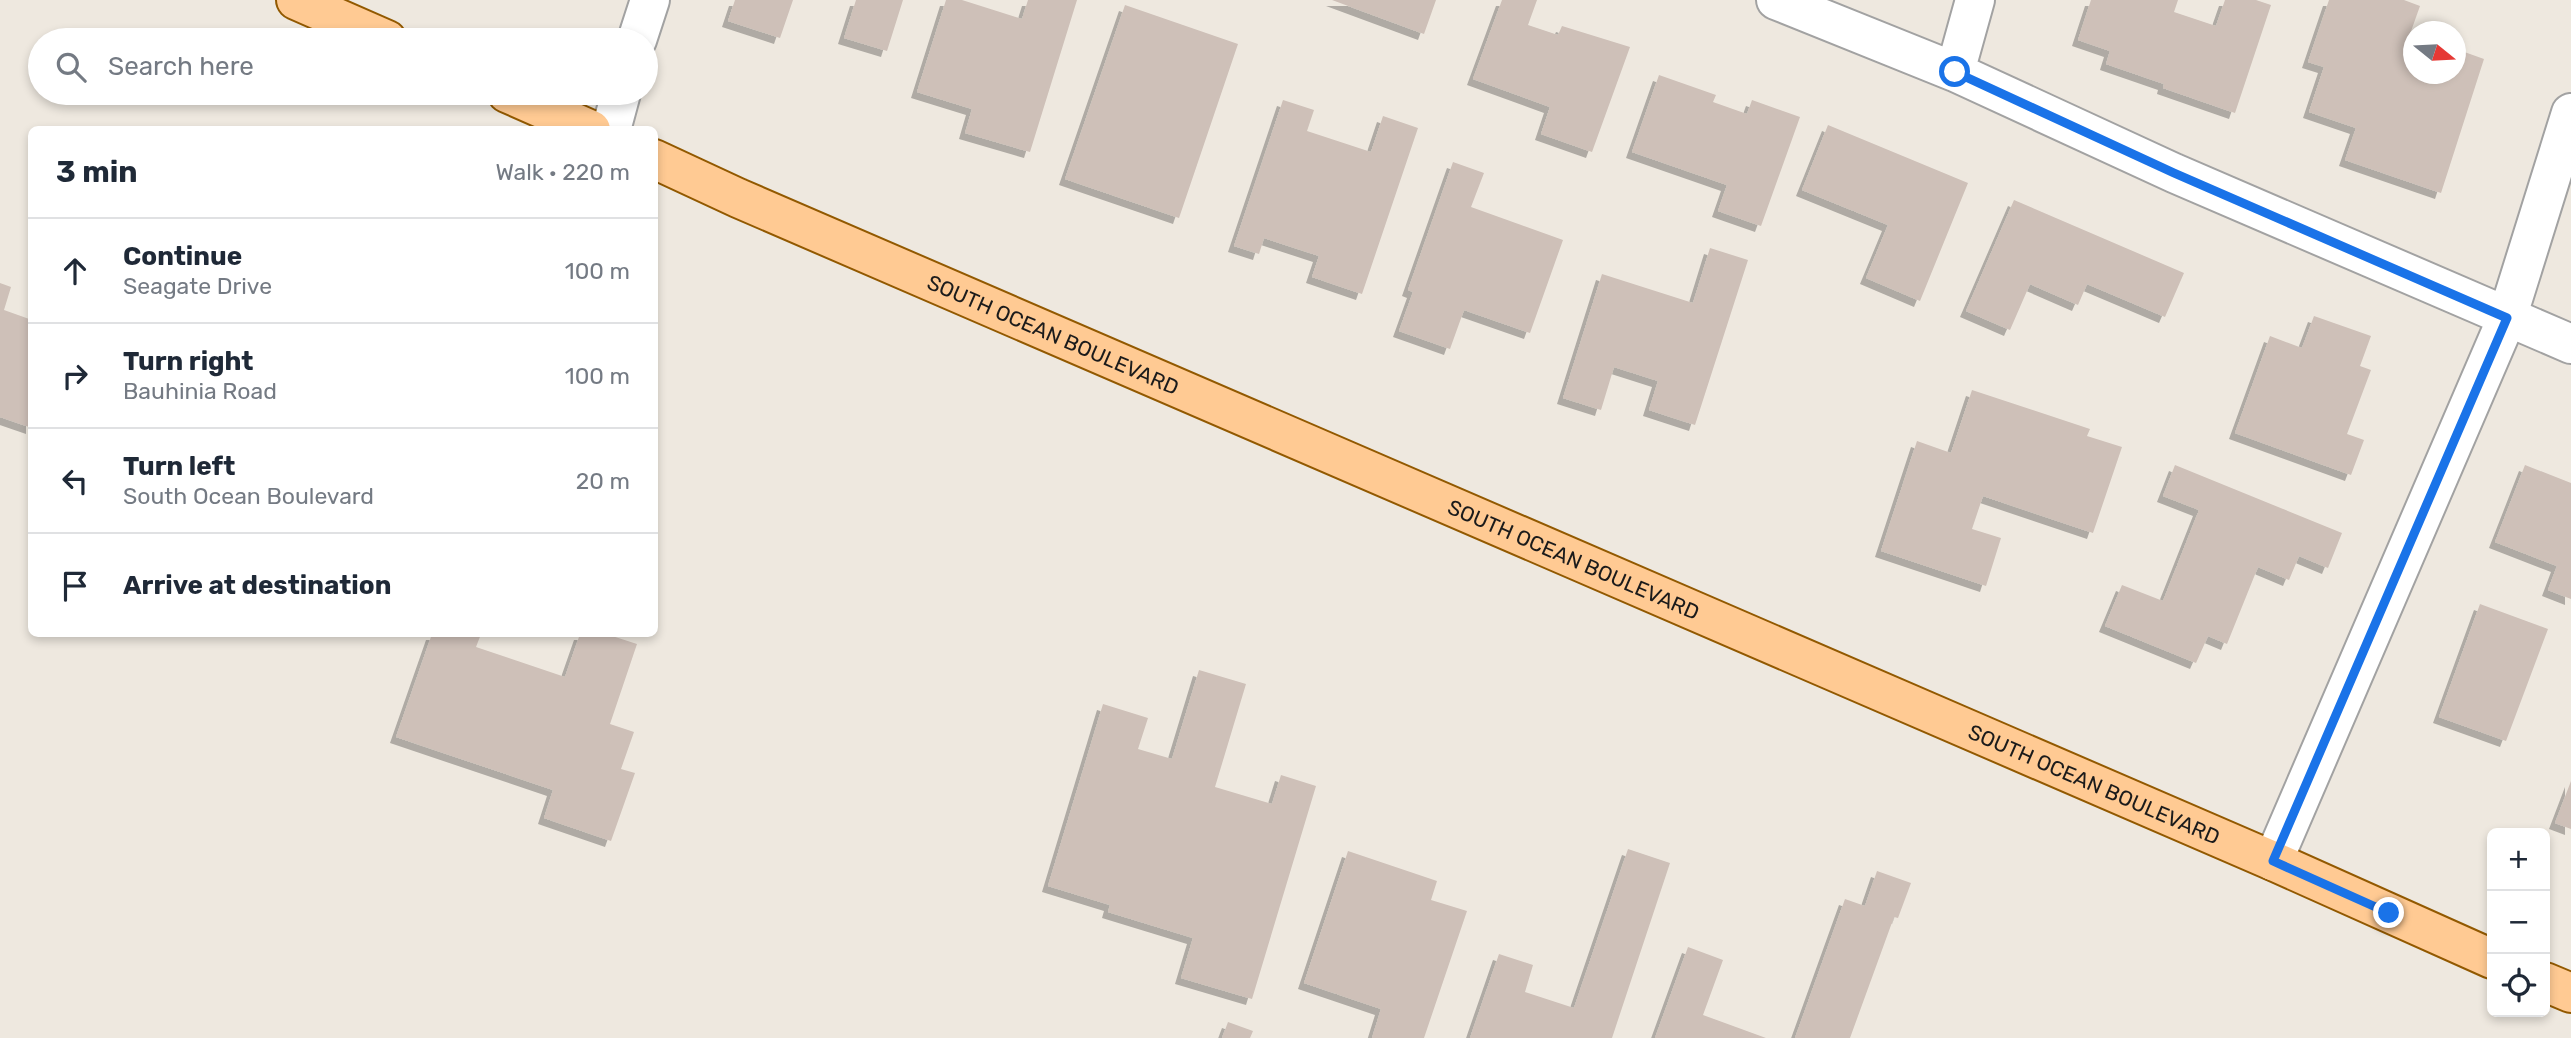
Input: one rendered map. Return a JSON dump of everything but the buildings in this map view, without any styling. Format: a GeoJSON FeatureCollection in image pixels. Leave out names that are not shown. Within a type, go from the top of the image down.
{"type":"FeatureCollection","features":[{"type":"Feature","properties":{"kind":"main road"},"geometry":{"type":"LineString","coordinates":[[296,0],[360,28]]}},
{"type":"Feature","properties":{"kind":"main road"},"geometry":{"type":"LineString","coordinates":[[534,105],[582,126]]}},
{"type":"Feature","properties":{"kind":"main road","name":"SOUTH OCEAN BOULEVARD"},"geometry":{"type":"LineString","coordinates":[[658,161],[737,198],[2487,956]]}},
{"type":"Feature","properties":{"kind":"main road"},"geometry":{"type":"LineString","coordinates":[[2550,984],[2571,993]]}},
{"type":"Feature","properties":{"kind":"street"},"geometry":{"type":"LineString","coordinates":[[641,28],[650,0]]}},
{"type":"Feature","properties":{"kind":"street"},"geometry":{"type":"LineString","coordinates":[[1776,0],[1955,72],[2174,173],[2571,344]]}},
{"type":"Feature","properties":{"kind":"street"},"geometry":{"type":"LineString","coordinates":[[1955,72],[1975,0]]}},
{"type":"Feature","properties":{"kind":"street"},"geometry":{"type":"LineString","coordinates":[[612,126],[618,105]]}},
{"type":"Feature","properties":{"kind":"street"},"geometry":{"type":"LineString","coordinates":[[2273,861],[2507,318],[2571,113]]}},
{"type":"Feature","properties":{"kind":"route"},"geometry":{"type":"LineString","coordinates":[[1955,72],[2174,173],[2507,318],[2273,861],[2389,913]]}}]}
